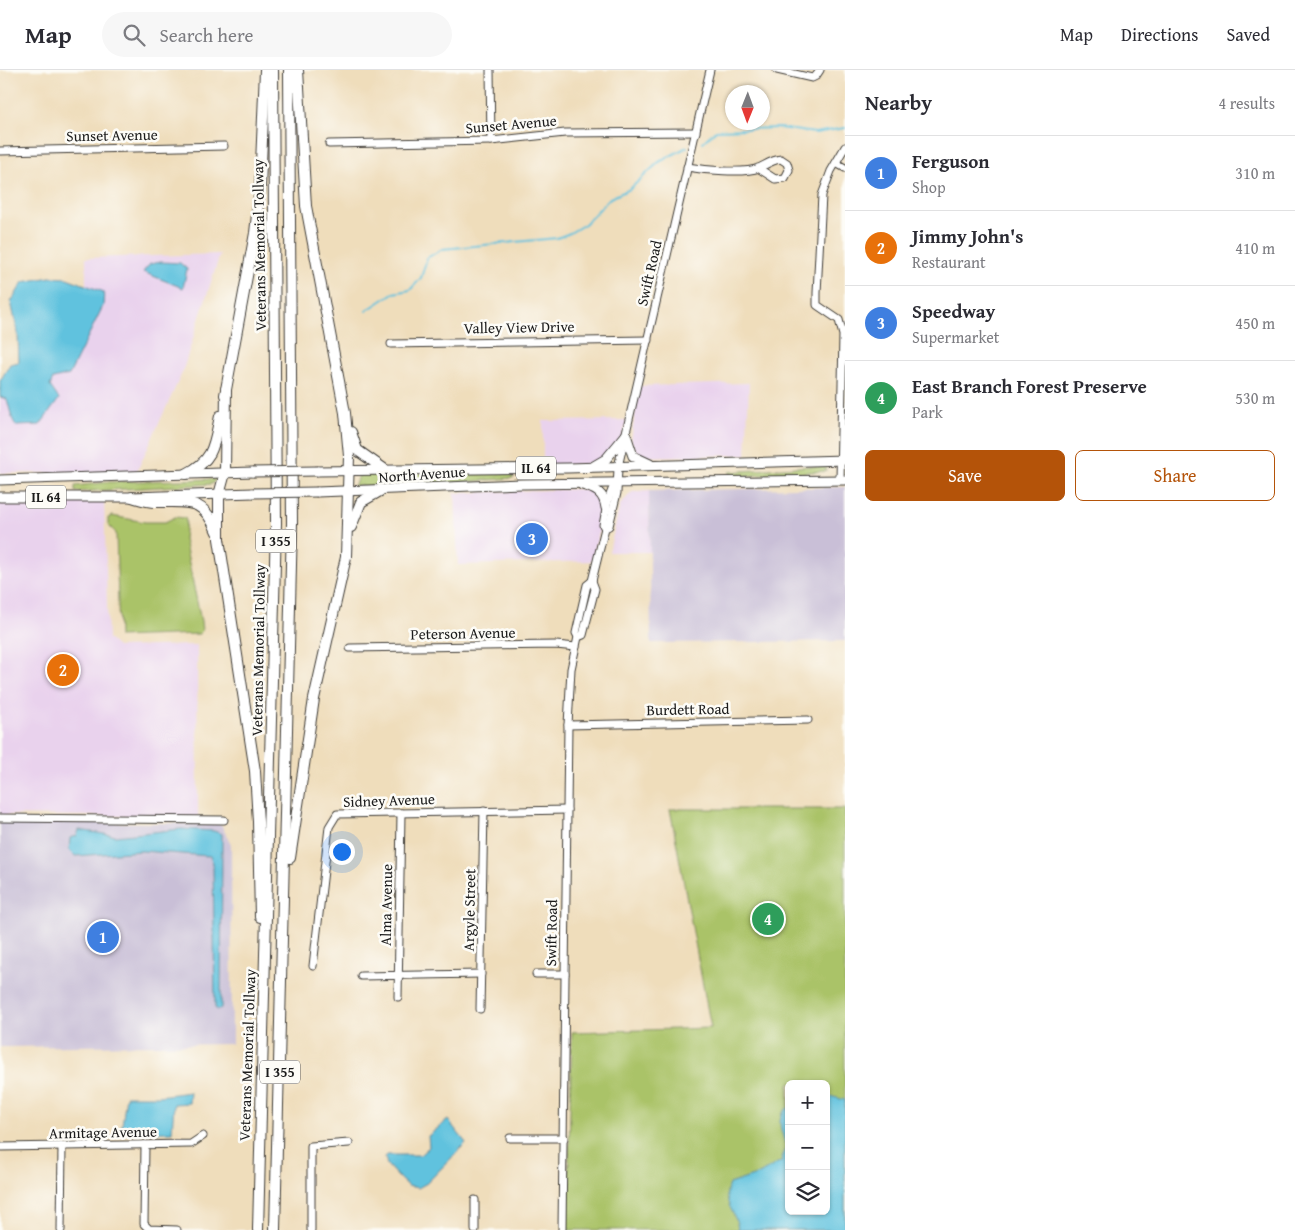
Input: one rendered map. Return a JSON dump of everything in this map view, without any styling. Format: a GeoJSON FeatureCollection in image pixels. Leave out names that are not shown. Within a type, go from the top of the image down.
{"type":"FeatureCollection","features":[{"type":"Feature","properties":{"kind":"highway"},"geometry":{"type":"LineString","coordinates":[[186,474],[204,464],[212,451],[226,389],[255,233],[260,187],[265,70]]}},
{"type":"Feature","properties":{"kind":"highway","name":"Veterans Memorial Tollway"},"geometry":{"type":"LineString","coordinates":[[258,1230],[276,514],[273,70]]}},
{"type":"Feature","properties":{"kind":"highway","name":"Veterans Memorial Tollway"},"geometry":{"type":"LineString","coordinates":[[276,1230],[292,523],[289,70]]}},
{"type":"Feature","properties":{"kind":"highway"},"geometry":{"type":"LineString","coordinates":[[283,914],[297,803],[314,699],[346,557],[348,540],[347,492],[349,456],[345,413],[306,206],[298,70]]}},
{"type":"Feature","properties":{"kind":"highway"},"geometry":{"type":"LineString","coordinates":[[226,389],[225,473],[219,495],[219,539],[255,771],[264,1012]]}},
{"type":"Feature","properties":{"kind":"highway"},"geometry":{"type":"LineString","coordinates":[[345,413],[357,450],[384,469]]}},
{"type":"Feature","properties":{"kind":"highway"},"geometry":{"type":"LineString","coordinates":[[348,540],[354,517],[361,502],[380,491]]}},
{"type":"Feature","properties":{"kind":"highway"},"geometry":{"type":"LineString","coordinates":[[132,497],[152,502],[188,501],[194,503],[209,514],[219,539]]}},
{"type":"Feature","properties":{"kind":"main road"},"geometry":{"type":"LineString","coordinates":[[626,435],[633,456],[655,466]]}},
{"type":"Feature","properties":{"kind":"main road"},"geometry":{"type":"LineString","coordinates":[[589,467],[606,460],[626,435]]}},
{"type":"Feature","properties":{"kind":"main road","name":"North Avenue"},"geometry":{"type":"LineString","coordinates":[[0,480],[384,469],[655,466],[842,461]]}},
{"type":"Feature","properties":{"kind":"main road","name":"North Avenue"},"geometry":{"type":"LineString","coordinates":[[0,497],[132,497],[380,491],[464,485],[842,480]]}},
{"type":"Feature","properties":{"kind":"main road"},"geometry":{"type":"LineString","coordinates":[[562,483],[582,485],[598,491],[604,496],[606,508]]}},
{"type":"Feature","properties":{"kind":"street"},"geometry":{"type":"LineString","coordinates":[[490,70],[491,141]]}},
{"type":"Feature","properties":{"kind":"street","name":"Swift Road"},"geometry":{"type":"LineString","coordinates":[[605,528],[609,526],[617,493],[618,466],[710,70]]}},
{"type":"Feature","properties":{"kind":"street"},"geometry":{"type":"LineString","coordinates":[[777,70],[812,78],[820,70]]}},
{"type":"Feature","properties":{"kind":"street","name":"Sunset Avenue"},"geometry":{"type":"LineString","coordinates":[[330,144],[491,141],[565,133],[696,132]]}},
{"type":"Feature","properties":{"kind":"street","name":"Sunset Avenue"},"geometry":{"type":"LineString","coordinates":[[0,151],[224,146]]}},
{"type":"Feature","properties":{"kind":"street"},"geometry":{"type":"LineString","coordinates":[[842,480],[843,335],[840,320],[824,311],[818,305],[817,299],[822,195],[845,147]]}},
{"type":"Feature","properties":{"kind":"street"},"geometry":{"type":"LineString","coordinates":[[836,163],[845,168]]}},
{"type":"Feature","properties":{"kind":"street"},"geometry":{"type":"LineString","coordinates":[[687,167],[721,171],[758,168]]}},
{"type":"Feature","properties":{"kind":"street","name":"Valley View Drive"},"geometry":{"type":"LineString","coordinates":[[391,344],[648,340]]}},
{"type":"Feature","properties":{"kind":"street","name":"Swift Road"},"geometry":{"type":"LineString","coordinates":[[562,1230],[568,725],[571,677],[578,637],[576,633],[587,585],[592,581],[605,528],[603,525],[606,508],[610,492],[616,482]]}},
{"type":"Feature","properties":{"kind":"street","name":"Peterson Avenue"},"geometry":{"type":"LineString","coordinates":[[350,648],[556,645],[576,647]]}},
{"type":"Feature","properties":{"kind":"street","name":"Burdett Road"},"geometry":{"type":"LineString","coordinates":[[568,725],[808,720]]}},
{"type":"Feature","properties":{"kind":"street","name":"Sidney Avenue"},"geometry":{"type":"LineString","coordinates":[[313,966],[329,827],[337,814],[567,810]]}},
{"type":"Feature","properties":{"kind":"street","name":"Argyle Street"},"geometry":{"type":"LineString","coordinates":[[480,1009],[484,811]]}},
{"type":"Feature","properties":{"kind":"street","name":"Alma Avenue"},"geometry":{"type":"LineString","coordinates":[[398,997],[401,813]]}},
{"type":"Feature","properties":{"kind":"street"},"geometry":{"type":"LineString","coordinates":[[0,818],[224,820]]}},
{"type":"Feature","properties":{"kind":"street"},"geometry":{"type":"LineString","coordinates":[[361,976],[481,974]]}},
{"type":"Feature","properties":{"kind":"street"},"geometry":{"type":"LineString","coordinates":[[536,974],[564,974]]}},
{"type":"Feature","properties":{"kind":"street","name":"Armitage Avenue"},"geometry":{"type":"LineString","coordinates":[[0,1147],[191,1144],[203,1136]]}},
{"type":"Feature","properties":{"kind":"street"},"geometry":{"type":"LineString","coordinates":[[510,1138],[564,1138]]}},
{"type":"Feature","properties":{"kind":"street"},"geometry":{"type":"LineString","coordinates":[[311,1230],[312,1146],[349,1143]]}},
{"type":"Feature","properties":{"kind":"street"},"geometry":{"type":"LineString","coordinates":[[145,1145],[145,1227],[177,1230]]}},
{"type":"Feature","properties":{"kind":"street"},"geometry":{"type":"LineString","coordinates":[[61,1230],[62,1146]]}},
{"type":"Feature","properties":{"kind":"street"},"geometry":{"type":"LineString","coordinates":[[475,1200],[475,1230]]}},
{"type":"Feature","properties":{"kind":"shaded area"},"geometry":{"type":"Polygon","coordinates":[[[220,254],[182,373],[136,473],[0,473],[0,385],[86,295],[86,258],[220,254]]]}},
{"type":"Feature","properties":{"kind":"shaded area"},"geometry":{"type":"Polygon","coordinates":[[[749,383],[746,455],[638,457],[631,441],[639,386],[749,383]]]}},
{"type":"Feature","properties":{"kind":"shaded area"},"geometry":{"type":"Polygon","coordinates":[[[627,420],[622,437],[604,458],[588,464],[543,466],[543,421],[627,420]]]}},
{"type":"Feature","properties":{"kind":"shaded area"},"geometry":{"type":"Polygon","coordinates":[[[845,487],[845,641],[651,643],[649,491],[845,487]]]}},
{"type":"Feature","properties":{"kind":"shaded area"},"geometry":{"type":"Polygon","coordinates":[[[580,489],[594,491],[603,506],[602,519],[592,561],[458,565],[455,493],[580,489]]]}},
{"type":"Feature","properties":{"kind":"shaded area"},"geometry":{"type":"Polygon","coordinates":[[[649,491],[650,552],[609,552],[620,505],[632,492],[649,491]]]}},
{"type":"Feature","properties":{"kind":"shaded area"},"geometry":{"type":"Polygon","coordinates":[[[104,500],[108,639],[117,647],[197,645],[198,817],[0,815],[0,502],[104,500]]]}},
{"type":"Feature","properties":{"kind":"shaded area"},"geometry":{"type":"Polygon","coordinates":[[[0,821],[221,824],[231,845],[232,1044],[0,1047],[0,821]]]}},
{"type":"Feature","properties":{"kind":"green space"},"geometry":{"type":"Polygon","coordinates":[[[810,466],[826,467],[826,471],[729,477],[729,472],[810,466]]]}},
{"type":"Feature","properties":{"kind":"green space"},"geometry":{"type":"Polygon","coordinates":[[[513,473],[513,478],[440,484],[354,486],[360,474],[513,473]]]}},
{"type":"Feature","properties":{"kind":"green space"},"geometry":{"type":"Polygon","coordinates":[[[216,479],[212,484],[75,492],[75,486],[109,482],[216,479]]]}},
{"type":"Feature","properties":{"kind":"green space"},"geometry":{"type":"Polygon","coordinates":[[[112,516],[145,522],[165,522],[175,517],[185,518],[184,539],[201,621],[202,631],[199,634],[119,637],[116,533],[108,525],[108,518],[112,516]]]}},
{"type":"Feature","properties":{"kind":"green space"},"geometry":{"type":"Polygon","coordinates":[[[670,809],[845,809],[845,1230],[567,1230],[572,1032],[711,1028],[670,809]]]}},
{"type":"Feature","properties":{"kind":"water"},"geometry":{"type":"Polygon","coordinates":[[[161,262],[180,263],[187,269],[183,288],[143,272],[150,264],[161,262]]]}},
{"type":"Feature","properties":{"kind":"water"},"geometry":{"type":"Polygon","coordinates":[[[50,277],[67,278],[104,292],[103,306],[69,375],[53,379],[50,386],[59,399],[40,425],[16,426],[7,399],[0,397],[0,381],[10,364],[19,362],[18,334],[11,302],[23,282],[50,277]]]}},
{"type":"Feature","properties":{"kind":"water"},"geometry":{"type":"Polygon","coordinates":[[[181,829],[214,831],[222,834],[221,1008],[218,1010],[215,1008],[213,863],[210,856],[142,851],[75,856],[69,850],[70,838],[77,836],[79,830],[116,836],[181,829]]]}},
{"type":"Feature","properties":{"kind":"water"},"geometry":{"type":"Polygon","coordinates":[[[190,1092],[189,1103],[174,1104],[172,1132],[121,1133],[126,1096],[159,1096],[190,1092]]]}},
{"type":"Feature","properties":{"kind":"water"},"geometry":{"type":"Polygon","coordinates":[[[830,1096],[845,1100],[845,1230],[738,1230],[727,1197],[729,1184],[759,1174],[781,1161],[785,1150],[785,1215],[830,1215],[830,1096]]]}},
{"type":"Feature","properties":{"kind":"water"},"geometry":{"type":"Polygon","coordinates":[[[784,1112],[785,1144],[780,1127],[781,1116],[784,1112]]]}},
{"type":"Feature","properties":{"kind":"water"},"geometry":{"type":"Polygon","coordinates":[[[448,1120],[466,1143],[427,1183],[418,1188],[408,1186],[387,1165],[385,1157],[387,1155],[420,1155],[429,1147],[428,1136],[448,1120]]]}},
{"type":"Feature","properties":{"kind":"waterway"},"geometry":{"type":"LineString","coordinates":[[703,142],[716,130],[779,128],[815,133],[845,128]]}},
{"type":"Feature","properties":{"kind":"waterway"},"geometry":{"type":"LineString","coordinates":[[366,311],[393,293],[410,290],[421,278],[427,258],[442,249],[557,238],[570,233],[585,224],[610,198],[630,189],[659,162],[687,147]]}},
{"type":"Feature","properties":{"kind":"place","name":"Speedway"},"geometry":{"type":"Point","coordinates":[532,539]}},
{"type":"Feature","properties":{"kind":"place","name":"Jimmy John's"},"geometry":{"type":"Point","coordinates":[63,670]}},
{"type":"Feature","properties":{"kind":"place","name":"East Branch Forest Preserve"},"geometry":{"type":"Point","coordinates":[768,919]}},
{"type":"Feature","properties":{"kind":"place","name":"Ferguson"},"geometry":{"type":"Point","coordinates":[103,937]}}]}
